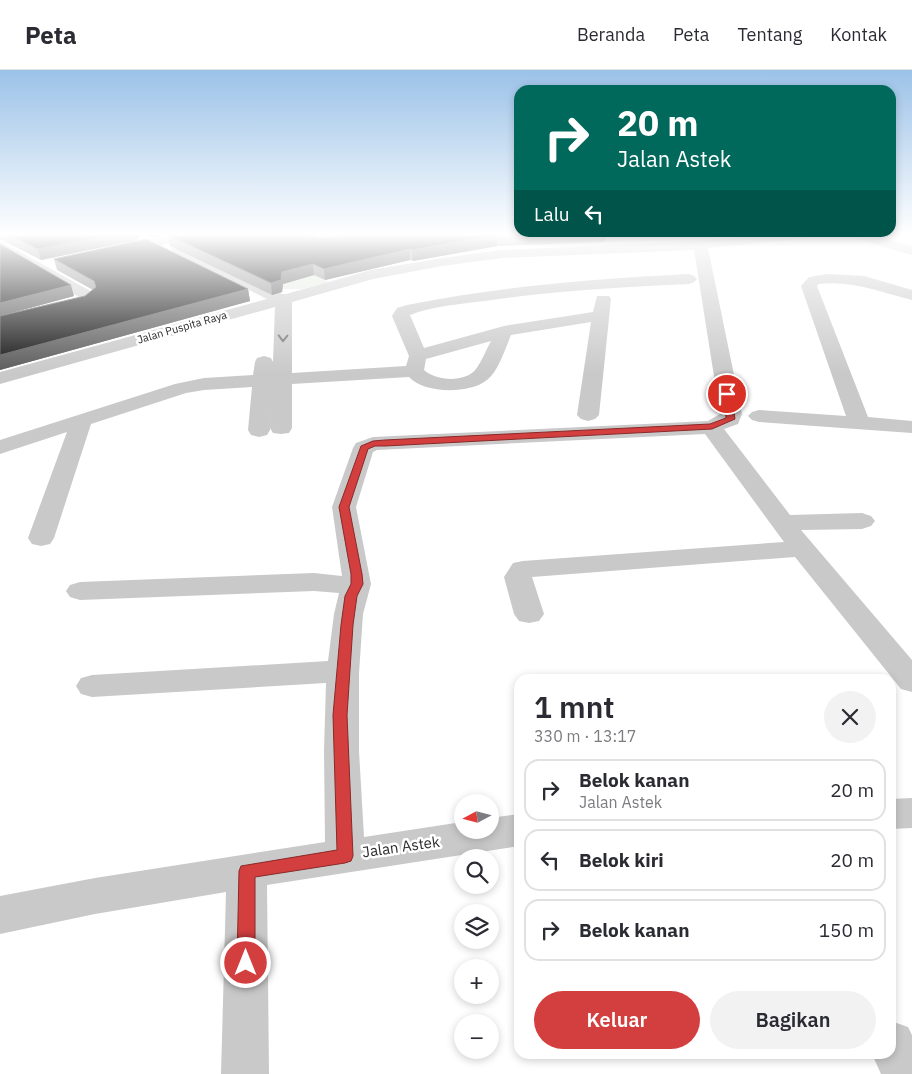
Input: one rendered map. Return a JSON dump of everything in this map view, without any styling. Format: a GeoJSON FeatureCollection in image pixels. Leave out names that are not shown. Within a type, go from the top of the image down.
{"type":"FeatureCollection","features":[{"type":"Feature","properties":{"kind":"street"},"geometry":{"type":"LineString","coordinates":[[0,323],[82,303],[90,297],[66,281]]}},
{"type":"Feature","properties":{"kind":"street"},"geometry":{"type":"LineString","coordinates":[[235,281],[275,301]]}},
{"type":"Feature","properties":{"kind":"street","name":"Jalan Puspita Raya"},"geometry":{"type":"LineString","coordinates":[[0,378],[349,281]]}},
{"type":"Feature","properties":{"kind":"street"},"geometry":{"type":"LineString","coordinates":[[504,331],[481,376],[470,382],[436,384],[421,379],[401,316],[407,310],[477,296],[605,283],[650,281]]}},
{"type":"Feature","properties":{"kind":"street"},"geometry":{"type":"LineString","coordinates":[[345,856],[340,715],[351,596],[357,584],[357,574],[344,507],[364,448],[373,444],[712,426],[726,422],[730,419],[731,414],[707,281]]}},
{"type":"Feature","properties":{"kind":"street"},"geometry":{"type":"LineString","coordinates":[[813,281],[809,286],[860,424]]}},
{"type":"Feature","properties":{"kind":"street"},"geometry":{"type":"LineString","coordinates":[[867,281],[912,295]]}},
{"type":"Feature","properties":{"kind":"street"},"geometry":{"type":"LineString","coordinates":[[588,415],[605,283]]}},
{"type":"Feature","properties":{"kind":"street"},"geometry":{"type":"LineString","coordinates":[[266,322],[275,301]]}},
{"type":"Feature","properties":{"kind":"street"},"geometry":{"type":"LineString","coordinates":[[259,430],[272,379],[275,301]]}},
{"type":"Feature","properties":{"kind":"street"},"geometry":{"type":"LineString","coordinates":[[0,447],[182,388],[204,384],[416,364],[504,331],[601,316]]}},
{"type":"Feature","properties":{"kind":"street"},"geometry":{"type":"LineString","coordinates":[[265,341],[281,428]]}},
{"type":"Feature","properties":{"kind":"street"},"geometry":{"type":"LineString","coordinates":[[760,416],[912,427]]}},
{"type":"Feature","properties":{"kind":"street"},"geometry":{"type":"LineString","coordinates":[[41,538],[82,420]]}},
{"type":"Feature","properties":{"kind":"street"},"geometry":{"type":"LineString","coordinates":[[712,426],[781,523],[912,681]]}},
{"type":"Feature","properties":{"kind":"street"},"geometry":{"type":"LineString","coordinates":[[781,523],[862,521]]}},
{"type":"Feature","properties":{"kind":"street"},"geometry":{"type":"LineString","coordinates":[[529,614],[518,577],[519,573],[524,569],[802,549]]}},
{"type":"Feature","properties":{"kind":"street"},"geometry":{"type":"LineString","coordinates":[[80,591],[314,582],[335,585],[357,584]]}},
{"type":"Feature","properties":{"kind":"street"},"geometry":{"type":"LineString","coordinates":[[92,686],[343,671]]}},
{"type":"Feature","properties":{"kind":"street"},"geometry":{"type":"LineString","coordinates":[[896,814],[912,813]]}},
{"type":"Feature","properties":{"kind":"street","name":"Jalan Astek"},"geometry":{"type":"LineString","coordinates":[[0,915],[94,896],[514,831]]}},
{"type":"Feature","properties":{"kind":"street"},"geometry":{"type":"LineString","coordinates":[[244,1074],[247,871]]}},
{"type":"Feature","properties":{"kind":"street"},"geometry":{"type":"LineString","coordinates":[[896,1053],[908,1074]]}},
{"type":"Feature","properties":{"kind":"shaded area"},"geometry":{"type":"Polygon","coordinates":[[[284,281],[329,282],[302,289],[274,289],[284,281]]]}},
{"type":"Feature","properties":{"kind":"building"},"geometry":{"type":"Polygon","coordinates":[[[0,281],[64,281],[71,285],[0,303],[0,281]]]}},
{"type":"Feature","properties":{"kind":"building"},"geometry":{"type":"Polygon","coordinates":[[[94,281],[231,281],[248,289],[0,355],[0,316],[85,296],[96,287],[94,281]]]}},
{"type":"Feature","properties":{"kind":"route"},"geometry":{"type":"LineString","coordinates":[[246,963],[247,871],[345,856],[340,715],[347,625],[351,596],[357,584],[357,574],[344,507],[364,448],[373,444],[385,443],[712,426],[730,419],[731,414],[727,394]]}}]}
